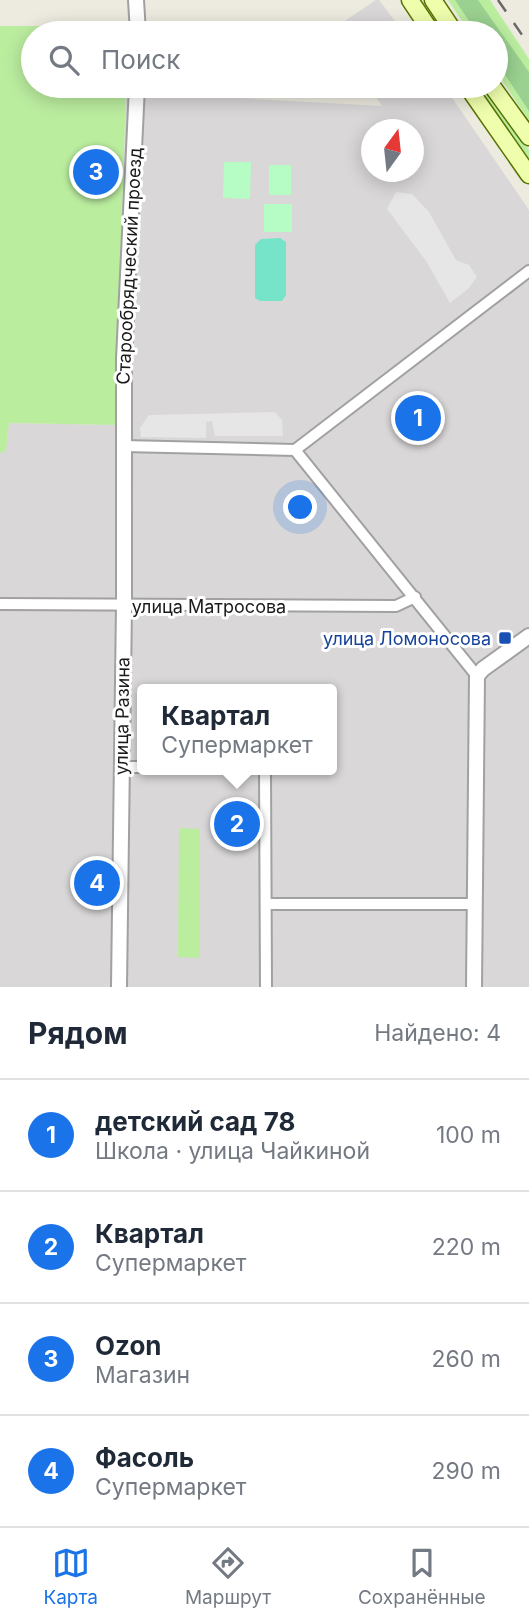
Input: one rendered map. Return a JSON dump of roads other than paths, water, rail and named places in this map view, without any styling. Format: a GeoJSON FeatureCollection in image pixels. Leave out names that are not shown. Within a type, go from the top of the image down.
{"type":"FeatureCollection","features":[{"type":"Feature","properties":{"kind":"main road"},"geometry":{"type":"LineString","coordinates":[[410,0],[424,21]]}},
{"type":"Feature","properties":{"kind":"main road"},"geometry":{"type":"LineString","coordinates":[[433,0],[447,21]]}},
{"type":"Feature","properties":{"kind":"main road"},"geometry":{"type":"LineString","coordinates":[[475,98],[529,175]]}},
{"type":"Feature","properties":{"kind":"main road"},"geometry":{"type":"LineString","coordinates":[[501,98],[529,137]]}},
{"type":"Feature","properties":{"kind":"street"},"geometry":{"type":"LineString","coordinates":[[136,0],[137,21]]}},
{"type":"Feature","properties":{"kind":"street","name":"Старообрядческий проезд"},"geometry":{"type":"LineString","coordinates":[[123,446],[124,359],[136,98]]}},
{"type":"Feature","properties":{"kind":"street"},"geometry":{"type":"LineString","coordinates":[[123,446],[295,450],[529,271]]}},
{"type":"Feature","properties":{"kind":"street","name":"улица Разина"},"geometry":{"type":"LineString","coordinates":[[120,987],[123,446]]}},
{"type":"Feature","properties":{"kind":"street"},"geometry":{"type":"LineString","coordinates":[[295,450],[477,676],[474,987]]}},
{"type":"Feature","properties":{"kind":"street","name":"улица Матросова"},"geometry":{"type":"LineString","coordinates":[[0,604],[396,606],[415,597]]}},
{"type":"Feature","properties":{"kind":"street"},"geometry":{"type":"LineString","coordinates":[[477,676],[529,636]]}},
{"type":"Feature","properties":{"kind":"street"},"geometry":{"type":"LineString","coordinates":[[121,767],[137,767]]}},
{"type":"Feature","properties":{"kind":"street"},"geometry":{"type":"LineString","coordinates":[[265,775],[266,987]]}},
{"type":"Feature","properties":{"kind":"street"},"geometry":{"type":"LineString","coordinates":[[266,904],[476,904]]}},
{"type":"Feature","properties":{"kind":"railway"},"geometry":{"type":"LineString","coordinates":[[498,0],[529,45]]}},
{"type":"Feature","properties":{"kind":"place","name":"Ozon"},"geometry":{"type":"Point","coordinates":[96,172]}},
{"type":"Feature","properties":{"kind":"place","name":"детский сад 78"},"geometry":{"type":"Point","coordinates":[418,418]}},
{"type":"Feature","properties":{"kind":"place","name":"улица Ломоносова"},"geometry":{"type":"Point","coordinates":[505,638]}},
{"type":"Feature","properties":{"kind":"place","name":"Квартал"},"geometry":{"type":"Point","coordinates":[237,824]}},
{"type":"Feature","properties":{"kind":"place","name":"Фасоль"},"geometry":{"type":"Point","coordinates":[97,883]}}]}
